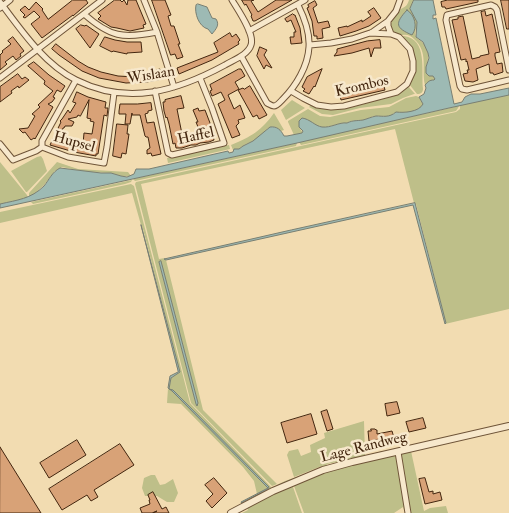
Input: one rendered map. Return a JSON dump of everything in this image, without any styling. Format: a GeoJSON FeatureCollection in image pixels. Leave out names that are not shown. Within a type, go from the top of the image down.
{"type":"FeatureCollection","features":[{"type":"Feature","properties":{"kind":"street"},"geometry":{"type":"LineString","coordinates":[[1,5],[10,0]]}},
{"type":"Feature","properties":{"kind":"street"},"geometry":{"type":"LineString","coordinates":[[0,78],[102,0]]}},
{"type":"Feature","properties":{"kind":"street"},"geometry":{"type":"LineString","coordinates":[[144,0],[157,32],[174,87]]}},
{"type":"Feature","properties":{"kind":"street"},"geometry":{"type":"LineString","coordinates":[[232,0],[252,38],[251,45],[241,56],[267,103],[272,106],[276,106],[291,91],[308,57],[310,45],[308,32],[298,5]]}},
{"type":"Feature","properties":{"kind":"street"},"geometry":{"type":"LineString","coordinates":[[249,31],[305,0]]}},
{"type":"Feature","properties":{"kind":"street"},"geometry":{"type":"LineString","coordinates":[[310,45],[352,39],[370,33],[388,21],[396,11],[400,0]]}},
{"type":"Feature","properties":{"kind":"street","name":"Wislaan"},"geometry":{"type":"LineString","coordinates":[[1,5],[38,50],[57,68],[76,80],[114,93],[137,94],[174,87],[200,78],[241,56]]}},
{"type":"Feature","properties":{"kind":"street"},"geometry":{"type":"LineString","coordinates":[[509,70],[495,7],[491,6],[447,15],[446,20],[462,89],[467,90],[509,80]]}},
{"type":"Feature","properties":{"kind":"street"},"geometry":{"type":"LineString","coordinates":[[84,14],[97,26],[116,35],[143,35],[157,32]]}},
{"type":"Feature","properties":{"kind":"street"},"geometry":{"type":"LineString","coordinates":[[370,33],[391,34],[388,21]]}},
{"type":"Feature","properties":{"kind":"street","name":"Krombos"},"geometry":{"type":"LineString","coordinates":[[291,91],[312,103],[331,107],[344,106],[397,92],[405,86],[412,76],[413,61],[407,44],[399,37],[391,34]]}},
{"type":"Feature","properties":{"kind":"street","name":"Haffel"},"geometry":{"type":"LineString","coordinates":[[156,91],[168,153],[172,155],[224,143],[200,78]]}},
{"type":"Feature","properties":{"kind":"street","name":"Hupsel"},"geometry":{"type":"LineString","coordinates":[[76,80],[42,141],[42,147],[68,158],[104,163],[114,93]]}},
{"type":"Feature","properties":{"kind":"street"},"geometry":{"type":"LineString","coordinates":[[0,144],[13,160],[42,147]]}},
{"type":"Feature","properties":{"kind":"street","name":"Lage Randweg"},"geometry":{"type":"LineString","coordinates":[[231,513],[304,477],[352,462],[509,426]]}},
{"type":"Feature","properties":{"kind":"street"},"geometry":{"type":"LineString","coordinates":[[398,452],[408,513]]}},
{"type":"Feature","properties":{"kind":"green space"},"geometry":{"type":"Polygon","coordinates":[[[409,0],[414,0],[411,9],[417,22],[416,37],[425,45],[428,51],[426,67],[435,77],[435,80],[425,85],[423,55],[419,44],[409,35],[399,36],[391,29],[397,12],[406,6],[409,0]]]}},
{"type":"Feature","properties":{"kind":"green space"},"geometry":{"type":"Polygon","coordinates":[[[401,37],[412,38],[420,49],[423,89],[420,94],[417,94],[409,84],[414,71],[415,59],[410,48],[401,37]]]}},
{"type":"Feature","properties":{"kind":"green space"},"geometry":{"type":"Polygon","coordinates":[[[408,86],[415,94],[391,104],[360,108],[333,115],[322,114],[309,107],[311,105],[336,109],[353,107],[394,96],[408,86]]]}},
{"type":"Feature","properties":{"kind":"green space"},"geometry":{"type":"Polygon","coordinates":[[[509,95],[509,309],[445,324],[416,204],[414,203],[395,129],[141,184],[159,259],[165,258],[166,260],[203,410],[277,484],[272,486],[191,403],[135,184],[136,182],[456,112],[460,109],[460,105],[509,95]],[[159,262],[196,404],[198,403],[161,262],[159,262]]]}},
{"type":"Feature","properties":{"kind":"green space"},"geometry":{"type":"Polygon","coordinates":[[[419,97],[423,104],[422,107],[412,111],[394,113],[391,116],[374,116],[364,120],[325,127],[302,118],[299,121],[299,127],[303,133],[294,135],[288,122],[308,109],[320,116],[330,117],[361,110],[389,107],[406,98],[419,97]]]}},
{"type":"Feature","properties":{"kind":"green space"},"geometry":{"type":"Polygon","coordinates":[[[292,100],[305,108],[286,120],[281,110],[292,100]]]}},
{"type":"Feature","properties":{"kind":"green space"},"geometry":{"type":"Polygon","coordinates":[[[459,106],[456,111],[301,145],[299,142],[459,106]]]}},
{"type":"Feature","properties":{"kind":"green space"},"geometry":{"type":"Polygon","coordinates":[[[274,113],[284,130],[281,131],[270,127],[258,138],[239,149],[233,150],[231,145],[256,132],[274,113]]]}},
{"type":"Feature","properties":{"kind":"green space"},"geometry":{"type":"Polygon","coordinates":[[[297,143],[296,146],[135,181],[133,179],[297,143]]]}},
{"type":"Feature","properties":{"kind":"green space"},"geometry":{"type":"Polygon","coordinates":[[[229,145],[230,149],[168,163],[167,158],[229,145]]]}},
{"type":"Feature","properties":{"kind":"green space"},"geometry":{"type":"Polygon","coordinates":[[[41,156],[47,171],[26,192],[11,171],[41,156]]]}},
{"type":"Feature","properties":{"kind":"green space"},"geometry":{"type":"Polygon","coordinates":[[[0,162],[27,195],[28,198],[0,204],[0,162]]]}},
{"type":"Feature","properties":{"kind":"green space"},"geometry":{"type":"Polygon","coordinates":[[[57,162],[78,169],[128,172],[131,176],[86,172],[62,167],[55,171],[44,185],[29,197],[29,193],[57,162]]]}},
{"type":"Feature","properties":{"kind":"green space"},"geometry":{"type":"Polygon","coordinates":[[[132,180],[125,184],[33,204],[31,202],[132,180]]]}},
{"type":"Feature","properties":{"kind":"green space"},"geometry":{"type":"Polygon","coordinates":[[[131,184],[134,186],[190,403],[271,487],[271,489],[242,504],[240,502],[269,489],[217,435],[268,488],[257,494],[254,481],[243,467],[181,404],[167,403],[171,378],[180,372],[132,193],[0,223],[0,212],[131,184]]]}},
{"type":"Feature","properties":{"kind":"green space"},"geometry":{"type":"Polygon","coordinates":[[[364,421],[365,456],[382,451],[381,453],[327,464],[325,468],[277,485],[322,468],[322,466],[294,477],[287,455],[289,451],[298,449],[301,456],[311,452],[310,445],[325,438],[324,433],[364,421]]]}},
{"type":"Feature","properties":{"kind":"green space"},"geometry":{"type":"Polygon","coordinates":[[[411,451],[424,511],[430,508],[446,506],[448,513],[409,513],[401,454],[411,451]]]}},
{"type":"Feature","properties":{"kind":"green space"},"geometry":{"type":"Polygon","coordinates":[[[396,455],[407,513],[405,513],[403,507],[394,513],[304,513],[294,486],[302,513],[242,513],[265,498],[311,477],[349,465],[396,455]]]}},
{"type":"Feature","properties":{"kind":"green space"},"geometry":{"type":"Polygon","coordinates":[[[155,475],[160,485],[173,479],[178,493],[174,502],[167,502],[157,496],[145,496],[142,488],[144,478],[155,475]]]}},
{"type":"Feature","properties":{"kind":"water"},"geometry":{"type":"Polygon","coordinates":[[[414,0],[433,0],[436,15],[433,15],[433,19],[436,18],[454,104],[462,102],[465,97],[471,94],[509,88],[509,95],[0,208],[0,204],[34,194],[60,168],[111,173],[127,177],[134,174],[136,169],[149,169],[228,151],[229,153],[233,152],[234,149],[239,149],[253,141],[270,127],[275,127],[284,136],[302,133],[299,121],[302,118],[325,127],[418,109],[423,104],[419,97],[424,94],[425,85],[435,79],[426,73],[428,53],[423,42],[416,37],[417,22],[410,9],[414,0]]]}},
{"type":"Feature","properties":{"kind":"water"},"geometry":{"type":"Polygon","coordinates":[[[196,5],[207,7],[212,18],[216,19],[218,23],[212,34],[202,26],[198,19],[196,5]]]}},
{"type":"Feature","properties":{"kind":"water"},"geometry":{"type":"Polygon","coordinates":[[[407,10],[415,21],[412,35],[400,28],[399,25],[400,19],[407,10]]]}},
{"type":"Feature","properties":{"kind":"water"},"geometry":{"type":"Polygon","coordinates":[[[415,203],[445,324],[413,205],[164,259],[291,230],[415,203]]]}},
{"type":"Feature","properties":{"kind":"water"},"geometry":{"type":"Polygon","coordinates":[[[141,225],[180,372],[171,378],[169,389],[170,376],[178,372],[141,225]]]}},
{"type":"Feature","properties":{"kind":"water"},"geometry":{"type":"Polygon","coordinates":[[[161,261],[198,403],[197,406],[159,262],[161,261]]]}},
{"type":"Feature","properties":{"kind":"water"},"geometry":{"type":"Polygon","coordinates":[[[170,389],[269,487],[268,489],[241,502],[268,488],[170,389]]]}},
{"type":"Feature","properties":{"kind":"building"},"geometry":{"type":"Polygon","coordinates":[[[73,0],[86,0],[88,3],[42,38],[31,24],[40,17],[34,11],[25,18],[23,17],[25,15],[20,10],[25,6],[29,10],[36,2],[43,9],[48,19],[73,0]]]}},
{"type":"Feature","properties":{"kind":"building"},"geometry":{"type":"Polygon","coordinates":[[[115,0],[122,2],[124,0],[127,5],[128,0],[136,0],[146,24],[143,25],[144,28],[130,31],[111,27],[98,19],[101,16],[98,13],[115,0]]]}},
{"type":"Feature","properties":{"kind":"building"},"geometry":{"type":"Polygon","coordinates":[[[152,0],[165,0],[171,15],[168,16],[171,26],[174,26],[183,57],[177,59],[175,54],[171,55],[152,0]]]}},
{"type":"Feature","properties":{"kind":"building"},"geometry":{"type":"Polygon","coordinates":[[[242,0],[254,0],[251,1],[258,12],[276,0],[292,0],[253,21],[252,15],[242,0]]]}},
{"type":"Feature","properties":{"kind":"building"},"geometry":{"type":"Polygon","coordinates":[[[448,0],[478,0],[478,2],[446,9],[442,7],[441,2],[448,0]]]}},
{"type":"Feature","properties":{"kind":"building"},"geometry":{"type":"Polygon","coordinates":[[[501,0],[509,0],[509,29],[507,29],[501,0]]]}},
{"type":"Feature","properties":{"kind":"building"},"geometry":{"type":"Polygon","coordinates":[[[315,1],[317,5],[313,8],[318,23],[328,21],[330,27],[322,29],[323,38],[317,39],[317,36],[314,36],[312,21],[307,8],[309,7],[308,5],[315,1]]]}},
{"type":"Feature","properties":{"kind":"building"},"geometry":{"type":"Polygon","coordinates":[[[374,8],[381,18],[369,26],[340,36],[338,28],[347,27],[362,20],[362,22],[371,16],[368,12],[374,8]]]}},
{"type":"Feature","properties":{"kind":"building"},"geometry":{"type":"Polygon","coordinates":[[[485,11],[486,16],[492,14],[500,52],[495,53],[495,56],[497,64],[502,63],[503,72],[494,75],[490,73],[489,64],[476,69],[478,80],[473,82],[465,81],[463,74],[468,73],[467,70],[469,70],[466,59],[461,60],[452,20],[463,16],[472,59],[480,57],[489,54],[481,12],[485,11]]]}},
{"type":"Feature","properties":{"kind":"building"},"geometry":{"type":"Polygon","coordinates":[[[293,14],[300,28],[302,43],[291,44],[290,37],[294,37],[294,32],[296,32],[291,20],[287,22],[285,19],[293,14]]]}},
{"type":"Feature","properties":{"kind":"building"},"geometry":{"type":"Polygon","coordinates":[[[81,25],[86,25],[99,34],[90,48],[76,29],[81,25]]]}},
{"type":"Feature","properties":{"kind":"building"},"geometry":{"type":"Polygon","coordinates":[[[230,33],[232,37],[236,34],[240,40],[239,44],[212,60],[179,74],[177,68],[218,52],[214,43],[230,33]]]}},
{"type":"Feature","properties":{"kind":"building"},"geometry":{"type":"Polygon","coordinates":[[[13,37],[24,51],[16,60],[13,56],[5,62],[7,64],[0,70],[0,55],[11,44],[8,41],[13,37]]]}},
{"type":"Feature","properties":{"kind":"building"},"geometry":{"type":"Polygon","coordinates":[[[105,37],[127,42],[141,42],[142,52],[127,54],[112,52],[100,46],[105,37]]]}},
{"type":"Feature","properties":{"kind":"building"},"geometry":{"type":"Polygon","coordinates":[[[380,40],[381,48],[374,48],[371,57],[369,48],[334,56],[337,49],[367,41],[380,40]]]}},
{"type":"Feature","properties":{"kind":"building"},"geometry":{"type":"Polygon","coordinates":[[[56,44],[78,61],[101,72],[135,77],[157,73],[156,70],[160,69],[162,79],[126,83],[99,78],[82,71],[59,55],[52,49],[56,44]]]}},
{"type":"Feature","properties":{"kind":"building"},"geometry":{"type":"Polygon","coordinates":[[[260,47],[267,50],[264,55],[272,68],[266,65],[264,69],[257,56],[260,47]]]}},
{"type":"Feature","properties":{"kind":"building"},"geometry":{"type":"Polygon","coordinates":[[[34,62],[65,86],[61,92],[57,90],[53,97],[55,98],[48,104],[53,107],[35,139],[31,140],[25,132],[23,133],[19,129],[28,128],[35,116],[32,114],[40,107],[38,105],[53,91],[28,66],[34,62]]]}},
{"type":"Feature","properties":{"kind":"building"},"geometry":{"type":"Polygon","coordinates":[[[241,69],[245,76],[235,82],[239,89],[228,95],[234,109],[240,105],[245,118],[238,120],[239,123],[236,126],[240,135],[232,138],[218,104],[225,100],[221,92],[212,96],[210,85],[241,69]]]}},
{"type":"Feature","properties":{"kind":"building"},"geometry":{"type":"Polygon","coordinates":[[[322,69],[315,87],[309,94],[303,91],[305,89],[302,87],[307,77],[322,69]]]}},
{"type":"Feature","properties":{"kind":"building"},"geometry":{"type":"Polygon","coordinates":[[[18,74],[22,79],[25,77],[29,80],[19,88],[18,86],[11,91],[12,93],[0,102],[0,87],[18,74]]]}},
{"type":"Feature","properties":{"kind":"building"},"geometry":{"type":"Polygon","coordinates":[[[382,79],[385,90],[341,100],[339,90],[343,91],[342,89],[350,87],[350,90],[358,89],[368,81],[369,86],[378,83],[377,81],[382,79]]]}},
{"type":"Feature","properties":{"kind":"building"},"geometry":{"type":"Polygon","coordinates":[[[250,86],[267,115],[259,119],[257,115],[253,117],[238,90],[250,86]]]}},
{"type":"Feature","properties":{"kind":"building"},"geometry":{"type":"Polygon","coordinates":[[[77,92],[106,102],[105,108],[108,108],[107,116],[104,115],[98,154],[96,156],[50,145],[60,121],[68,110],[70,113],[76,103],[73,102],[77,92]],[[89,100],[80,116],[68,119],[74,122],[72,126],[65,126],[59,137],[83,144],[84,133],[92,134],[94,122],[87,118],[89,100]]]}},
{"type":"Feature","properties":{"kind":"building"},"geometry":{"type":"Polygon","coordinates":[[[181,96],[184,108],[177,109],[182,134],[200,132],[193,110],[198,108],[199,111],[205,110],[214,140],[182,148],[176,148],[175,143],[173,144],[163,102],[181,96]]]}},
{"type":"Feature","properties":{"kind":"building"},"geometry":{"type":"Polygon","coordinates":[[[151,103],[152,110],[145,114],[147,123],[154,122],[161,154],[152,156],[151,153],[147,154],[147,150],[150,148],[149,142],[148,137],[145,136],[140,115],[132,115],[132,113],[130,124],[125,124],[126,114],[119,114],[120,104],[151,103]]]}},
{"type":"Feature","properties":{"kind":"building"},"geometry":{"type":"Polygon","coordinates":[[[117,124],[128,125],[127,134],[129,134],[126,154],[122,153],[121,158],[113,156],[117,124]]]}},
{"type":"Feature","properties":{"kind":"building"},"geometry":{"type":"Polygon","coordinates":[[[397,402],[400,413],[387,416],[385,404],[397,402]]]}},
{"type":"Feature","properties":{"kind":"building"},"geometry":{"type":"Polygon","coordinates":[[[327,410],[333,429],[327,431],[321,412],[327,410]]]}},
{"type":"Feature","properties":{"kind":"building"},"geometry":{"type":"Polygon","coordinates":[[[311,414],[317,434],[287,443],[281,423],[311,414]]]}},
{"type":"Feature","properties":{"kind":"building"},"geometry":{"type":"Polygon","coordinates":[[[423,418],[426,428],[409,432],[406,422],[423,418]]]}},
{"type":"Feature","properties":{"kind":"building"},"geometry":{"type":"Polygon","coordinates":[[[371,429],[377,430],[377,434],[392,431],[394,438],[369,441],[368,431],[371,431],[371,429]]]}},
{"type":"Feature","properties":{"kind":"building"},"geometry":{"type":"Polygon","coordinates":[[[77,440],[86,455],[49,478],[40,463],[77,440]]]}},
{"type":"Feature","properties":{"kind":"building"},"geometry":{"type":"Polygon","coordinates":[[[120,444],[134,465],[94,490],[98,497],[91,501],[87,495],[62,510],[49,489],[120,444]]]}},
{"type":"Feature","properties":{"kind":"building"},"geometry":{"type":"Polygon","coordinates":[[[0,447],[41,513],[0,513],[0,447]]]}},
{"type":"Feature","properties":{"kind":"building"},"geometry":{"type":"Polygon","coordinates":[[[214,478],[227,493],[212,508],[206,501],[213,494],[205,485],[214,478]]]}},
{"type":"Feature","properties":{"kind":"building"},"geometry":{"type":"Polygon","coordinates":[[[425,478],[429,492],[433,491],[433,494],[440,492],[442,500],[425,504],[419,479],[425,478]]]}},
{"type":"Feature","properties":{"kind":"building"},"geometry":{"type":"Polygon","coordinates":[[[153,492],[162,509],[166,507],[169,513],[153,513],[157,511],[142,513],[140,508],[150,504],[148,495],[153,492]]]}}]}
